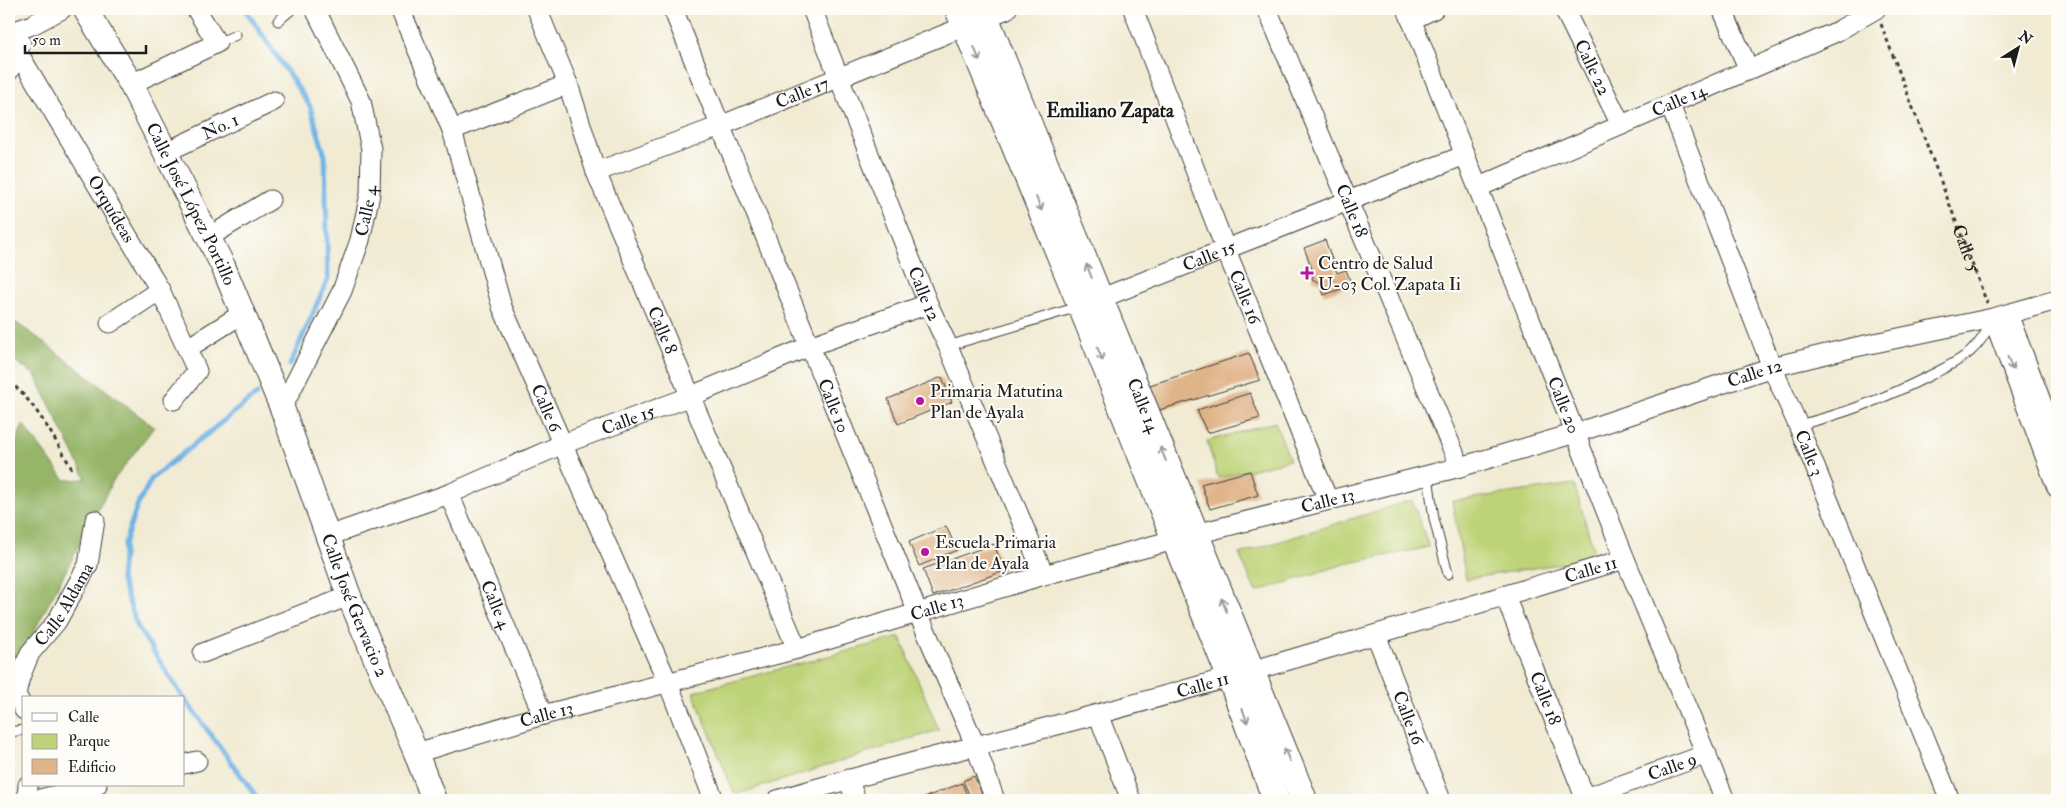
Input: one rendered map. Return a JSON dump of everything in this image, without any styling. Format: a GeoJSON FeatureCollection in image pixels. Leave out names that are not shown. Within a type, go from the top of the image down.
{"type":"FeatureCollection","features":[{"type":"Feature","properties":{"kind":"main road","name":"Calle 14"},"geometry":{"type":"LineString","coordinates":[[979,14],[1091,303],[1241,674],[1304,800]]}},
{"type":"Feature","properties":{"kind":"main road","name":"Calle 14"},"geometry":{"type":"LineString","coordinates":[[1241,674],[1276,800]]}},
{"type":"Feature","properties":{"kind":"street"},"geometry":{"type":"LineString","coordinates":[[9,33],[62,9]]}},
{"type":"Feature","properties":{"kind":"street","name":"Calle José López Portillo"},"geometry":{"type":"LineString","coordinates":[[85,9],[131,84],[209,237],[282,408]]}},
{"type":"Feature","properties":{"kind":"street"},"geometry":{"type":"LineString","coordinates":[[131,84],[217,43],[196,9]]}},
{"type":"Feature","properties":{"kind":"street","name":"Calle 4"},"geometry":{"type":"LineString","coordinates":[[282,408],[342,291],[360,240],[370,194],[371,149],[361,101],[314,9]]}},
{"type":"Feature","properties":{"kind":"street","name":"Calle 6"},"geometry":{"type":"LineString","coordinates":[[400,9],[452,130],[502,307],[668,683],[714,800]]}},
{"type":"Feature","properties":{"kind":"street","name":"Calle 8"},"geometry":{"type":"LineString","coordinates":[[537,9],[568,84],[596,172],[797,649]]}},
{"type":"Feature","properties":{"kind":"street","name":"Calle 10"},"geometry":{"type":"LineString","coordinates":[[673,9],[918,613],[976,747],[995,800]]}},
{"type":"Feature","properties":{"kind":"street","name":"Calle 12"},"geometry":{"type":"LineString","coordinates":[[812,9],[928,304],[948,346],[1044,575]]}},
{"type":"Feature","properties":{"kind":"street","name":"Calle 16"},"geometry":{"type":"LineString","coordinates":[[1133,9],[1226,250],[1328,500]]}},
{"type":"Feature","properties":{"kind":"street","name":"Calle 18"},"geometry":{"type":"LineString","coordinates":[[1266,9],[1460,467]]}},
{"type":"Feature","properties":{"kind":"street"},"geometry":{"type":"LineString","coordinates":[[1409,14],[1434,9]]}},
{"type":"Feature","properties":{"kind":"street","name":"Calle 22"},"geometry":{"type":"LineString","coordinates":[[1564,9],[1621,125]]}},
{"type":"Feature","properties":{"kind":"street"},"geometry":{"type":"LineString","coordinates":[[1722,9],[1749,70]]}},
{"type":"Feature","properties":{"kind":"street","name":"Calle 14"},"geometry":{"type":"LineString","coordinates":[[1479,187],[1836,32],[1875,9]]}},
{"type":"Feature","properties":{"kind":"street","name":"Calle 17"},"geometry":{"type":"LineString","coordinates":[[596,172],[720,126],[838,78],[979,14]]}},
{"type":"Feature","properties":{"kind":"street","name":"Calle 20"},"geometry":{"type":"LineString","coordinates":[[1409,14],[1625,559],[1725,800]]}},
{"type":"Feature","properties":{"kind":"street"},"geometry":{"type":"LineString","coordinates":[[9,71],[17,51],[32,24]]}},
{"type":"Feature","properties":{"kind":"street","name":"Orquídeas"},"geometry":{"type":"LineString","coordinates":[[17,51],[160,290],[188,348],[197,371],[174,400]]}},
{"type":"Feature","properties":{"kind":"street"},"geometry":{"type":"LineString","coordinates":[[452,130],[568,84]]}},
{"type":"Feature","properties":{"kind":"street","name":"No. 1"},"geometry":{"type":"LineString","coordinates":[[166,152],[274,101]]}},
{"type":"Feature","properties":{"kind":"street","name":"Calle 3"},"geometry":{"type":"LineString","coordinates":[[1670,105],[1772,367],[1798,426],[1950,800]]}},
{"type":"Feature","properties":{"kind":"street","name":"Calle 15"},"geometry":{"type":"LineString","coordinates":[[1091,303],[1465,154]]}},
{"type":"Feature","properties":{"kind":"street"},"geometry":{"type":"LineString","coordinates":[[209,237],[270,200]]}},
{"type":"Feature","properties":{"kind":"street"},"geometry":{"type":"LineString","coordinates":[[110,323],[160,290]]}},
{"type":"Feature","properties":{"kind":"street","name":"Calle 12"},"geometry":{"type":"LineString","coordinates":[[1460,467],[1576,433],[1772,367],[2000,316],[2057,300]]}},
{"type":"Feature","properties":{"kind":"street","name":"Calle 15"},"geometry":{"type":"LineString","coordinates":[[328,536],[449,494],[563,444],[690,397],[810,346],[928,304]]}},
{"type":"Feature","properties":{"kind":"street"},"geometry":{"type":"LineString","coordinates":[[188,348],[242,314]]}},
{"type":"Feature","properties":{"kind":"street"},"geometry":{"type":"LineString","coordinates":[[2000,316],[2057,443]]}},
{"type":"Feature","properties":{"kind":"street"},"geometry":{"type":"LineString","coordinates":[[2000,316],[2057,488]]}},
{"type":"Feature","properties":{"kind":"street","name":"Calle José Gervacio 2"},"geometry":{"type":"LineString","coordinates":[[282,408],[348,596],[416,753],[434,800]]}},
{"type":"Feature","properties":{"kind":"street","name":"Calle 13"},"geometry":{"type":"LineString","coordinates":[[416,753],[543,715],[797,649],[1044,575],[1460,467]]}},
{"type":"Feature","properties":{"kind":"street","name":"Calle 4"},"geometry":{"type":"LineString","coordinates":[[449,494],[543,715]]}},
{"type":"Feature","properties":{"kind":"street","name":"Calle Aldama"},"geometry":{"type":"LineString","coordinates":[[22,706],[16,694],[20,677],[30,653],[57,622],[88,565],[95,520]]}},
{"type":"Feature","properties":{"kind":"street","name":"Calle 11"},"geometry":{"type":"LineString","coordinates":[[777,800],[848,779],[1098,714],[1376,636],[1625,559]]}},
{"type":"Feature","properties":{"kind":"street"},"geometry":{"type":"LineString","coordinates":[[203,653],[348,596]]}},
{"type":"Feature","properties":{"kind":"street","name":"Calle 18"},"geometry":{"type":"LineString","coordinates":[[1505,596],[1584,800]]}},
{"type":"Feature","properties":{"kind":"street","name":"Calle 16"},"geometry":{"type":"LineString","coordinates":[[1376,636],[1441,800]]}},
{"type":"Feature","properties":{"kind":"street"},"geometry":{"type":"LineString","coordinates":[[1098,714],[1131,800]]}},
{"type":"Feature","properties":{"kind":"street","name":"Calle 9"},"geometry":{"type":"LineString","coordinates":[[1584,800],[1707,754]]}},
{"type":"Feature","properties":{"kind":"street"},"geometry":{"type":"LineString","coordinates":[[848,779],[856,800]]}},
{"type":"Feature","properties":{"kind":"street"},"geometry":{"type":"LineString","coordinates":[[27,800],[28,786]]}},
{"type":"Feature","properties":{"kind":"street"},"geometry":{"type":"LineString","coordinates":[[36,800],[93,786]]}},
{"type":"Feature","properties":{"kind":"lane"},"geometry":{"type":"LineString","coordinates":[[278,21],[292,9]]}},
{"type":"Feature","properties":{"kind":"lane"},"geometry":{"type":"LineString","coordinates":[[217,43],[236,35]]}},
{"type":"Feature","properties":{"kind":"lane","name":"Calle 15"},"geometry":{"type":"LineString","coordinates":[[948,346],[1091,303]]}},
{"type":"Feature","properties":{"kind":"lane"},"geometry":{"type":"LineString","coordinates":[[1798,426],[1834,417],[1891,396],[1942,369],[1970,352],[2000,316]]}},
{"type":"Feature","properties":{"kind":"lane"},"geometry":{"type":"LineString","coordinates":[[1428,476],[1434,519],[1448,574]]}},
{"type":"Feature","properties":{"kind":"lane"},"geometry":{"type":"LineString","coordinates":[[9,732],[22,730]]}},
{"type":"Feature","properties":{"kind":"path","name":"Calle 5"},"geometry":{"type":"LineString","coordinates":[[1875,9],[2000,316]]}},
{"type":"Feature","properties":{"kind":"path"},"geometry":{"type":"LineString","coordinates":[[9,382],[20,389],[72,469]]}},
{"type":"Feature","properties":{"kind":"green space"},"geometry":{"type":"Polygon","coordinates":[[[9,318],[154,427],[113,481],[9,679],[9,463],[23,424],[65,480],[86,479],[35,375],[9,357],[9,318]]]}},
{"type":"Feature","properties":{"kind":"green space"},"geometry":{"type":"Polygon","coordinates":[[[1275,422],[1290,460],[1218,478],[1207,441],[1275,422]]]}},
{"type":"Feature","properties":{"kind":"green space"},"geometry":{"type":"Polygon","coordinates":[[[1574,484],[1596,558],[1466,579],[1452,501],[1574,484]]]}},
{"type":"Feature","properties":{"kind":"green space"},"geometry":{"type":"Polygon","coordinates":[[[1412,500],[1429,547],[1345,564],[1256,592],[1239,554],[1412,500]]]}},
{"type":"Feature","properties":{"kind":"green space"},"geometry":{"type":"Polygon","coordinates":[[[900,637],[939,730],[735,795],[693,692],[900,637]]]}},
{"type":"Feature","properties":{"kind":"building"},"geometry":{"type":"Polygon","coordinates":[[[1325,240],[1337,273],[1346,270],[1352,285],[1324,295],[1320,283],[1312,279],[1314,274],[1304,248],[1325,240]]]}},
{"type":"Feature","properties":{"kind":"building"},"geometry":{"type":"Polygon","coordinates":[[[1249,353],[1260,380],[1156,411],[1147,386],[1249,353]]]}},
{"type":"Feature","properties":{"kind":"building","name":"Primaria Matutina Plan de Ayala"},"geometry":{"type":"Polygon","coordinates":[[[942,377],[952,402],[898,424],[888,399],[942,377]]]}},
{"type":"Feature","properties":{"kind":"building"},"geometry":{"type":"Polygon","coordinates":[[[1250,393],[1260,418],[1207,433],[1197,410],[1250,393]]]}},
{"type":"Feature","properties":{"kind":"building"},"geometry":{"type":"Polygon","coordinates":[[[1250,471],[1258,495],[1210,509],[1201,484],[1250,471]]]}},
{"type":"Feature","properties":{"kind":"building"},"geometry":{"type":"Polygon","coordinates":[[[946,526],[957,550],[919,566],[909,542],[946,526]]]}},
{"type":"Feature","properties":{"kind":"building"},"geometry":{"type":"Polygon","coordinates":[[[994,544],[1004,571],[933,596],[923,569],[994,544]]]}},
{"type":"Feature","properties":{"kind":"building"},"geometry":{"type":"Polygon","coordinates":[[[974,776],[985,800],[972,800],[963,781],[974,776]]]}},
{"type":"Feature","properties":{"kind":"building"},"geometry":{"type":"Polygon","coordinates":[[[962,783],[969,800],[918,800],[962,783]]]}},
{"type":"Feature","properties":{"kind":"waterway"},"geometry":{"type":"LineString","coordinates":[[245,9],[310,106],[325,156],[328,279],[290,365]]}},
{"type":"Feature","properties":{"kind":"waterway"},"geometry":{"type":"LineString","coordinates":[[182,696],[138,628],[121,579],[124,545],[137,506],[152,478],[257,394]]}},
{"type":"Feature","properties":{"kind":"waterway"},"geometry":{"type":"LineString","coordinates":[[185,699],[259,800]]}},
{"type":"Feature","properties":{"kind":"place","name":"Centro de Salud U-03 Col. Zapata Ii"},"geometry":{"type":"Point","coordinates":[1307,273]}},
{"type":"Feature","properties":{"kind":"place","name":"Primaria Matutina Plan de Ayala"},"geometry":{"type":"Point","coordinates":[920,401]}},
{"type":"Feature","properties":{"kind":"place","name":"Escuela Primaria Plan de Ayala"},"geometry":{"type":"Point","coordinates":[925,552]}},
{"type":"Feature","properties":{"kind":"district","name":"Emiliano Zapata"},"geometry":{"type":"Point","coordinates":[1110,110]}}]}
